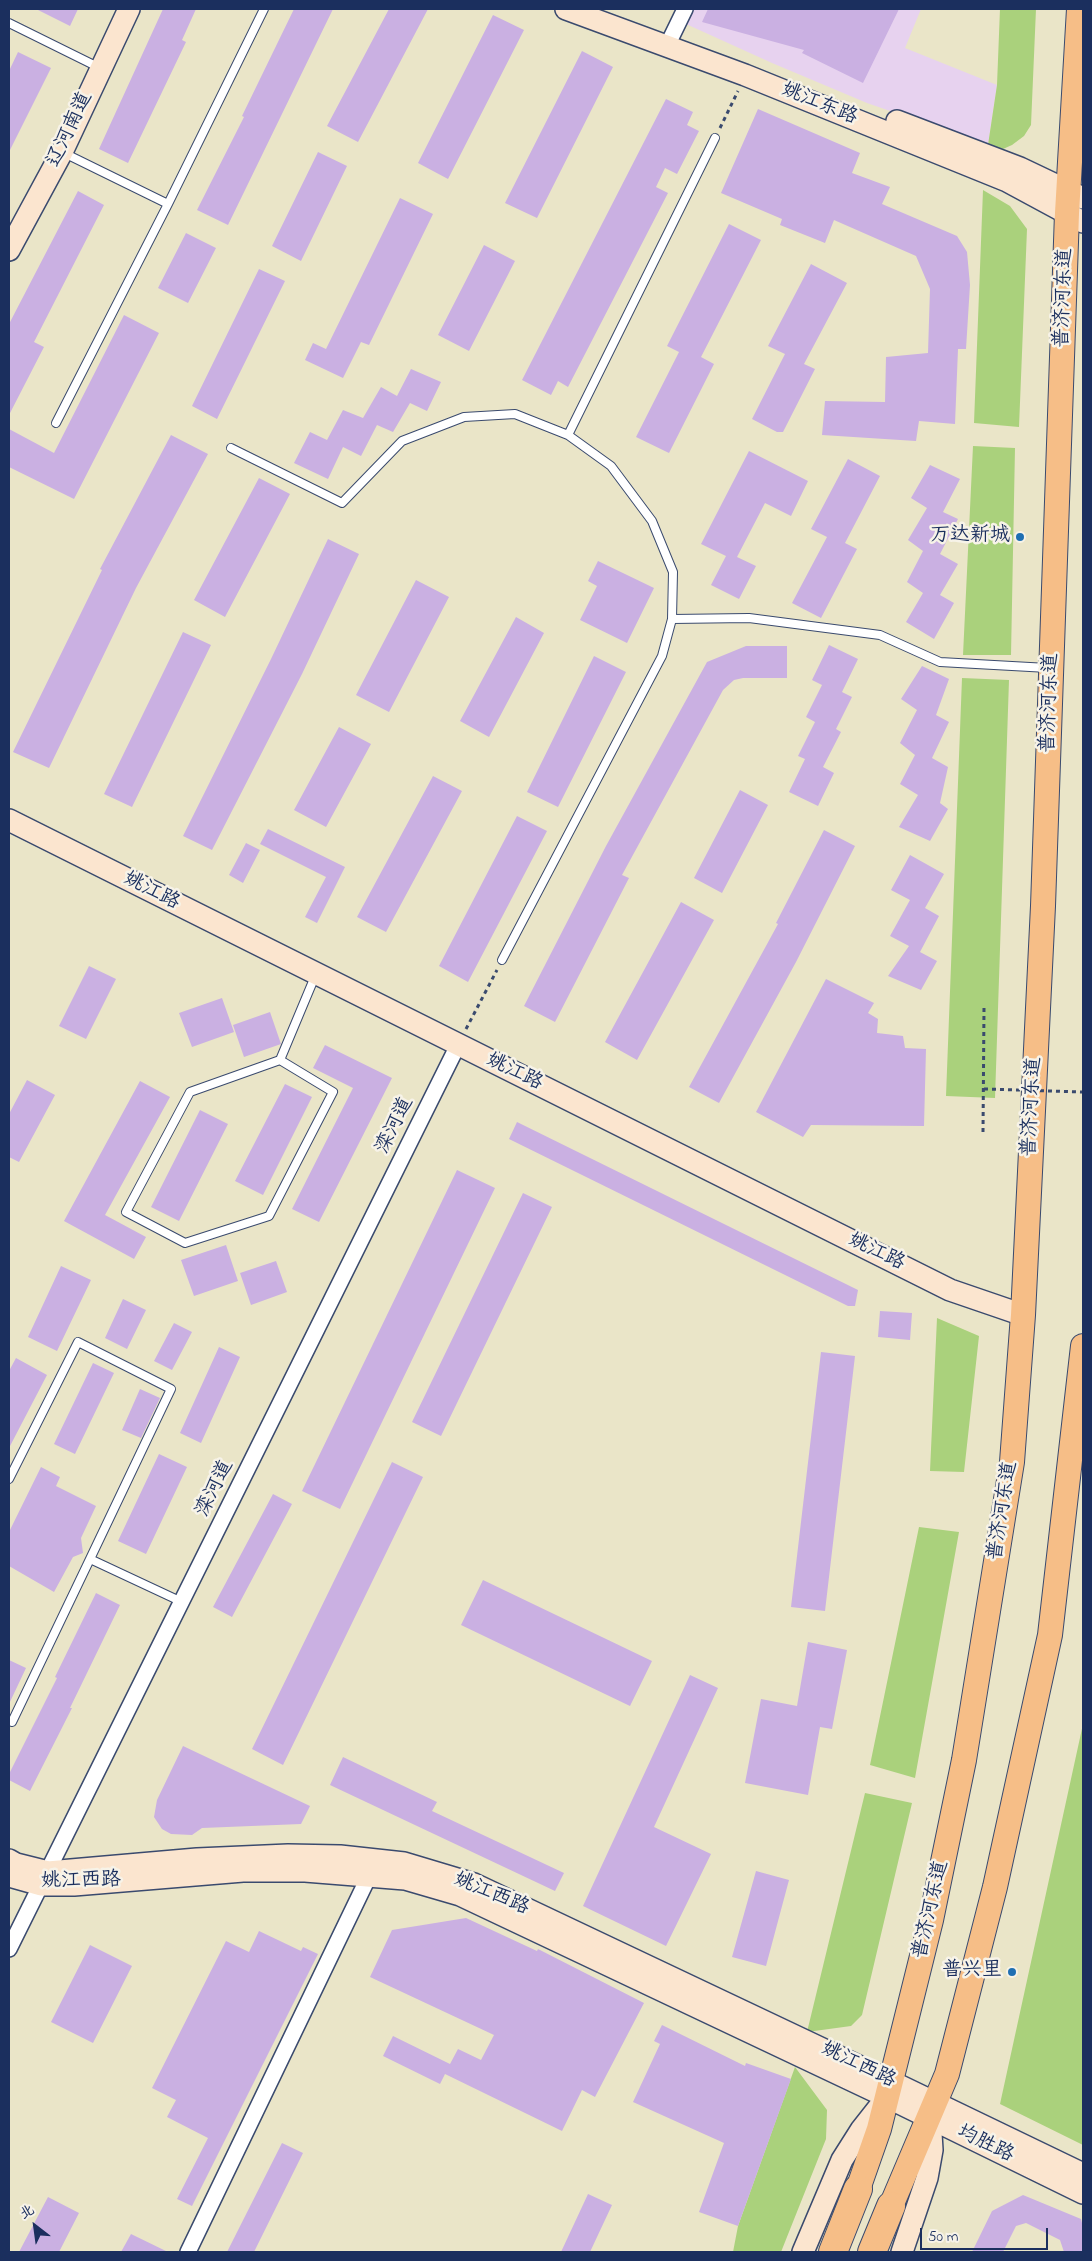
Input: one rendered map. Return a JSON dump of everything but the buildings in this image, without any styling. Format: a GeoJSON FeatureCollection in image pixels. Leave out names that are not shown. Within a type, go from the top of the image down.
{"type":"FeatureCollection","features":[{"type":"Feature","properties":{"kind":"highway"},"geometry":{"type":"LineString","coordinates":[[833,2252],[858,2189]]}},
{"type":"Feature","properties":{"kind":"highway"},"geometry":{"type":"LineString","coordinates":[[872,2252],[891,2206]]}},
{"type":"Feature","properties":{"kind":"main road","name":"普济河东道"},"geometry":{"type":"LineString","coordinates":[[858,2189],[870,2159],[889,2089],[931,1920],[964,1760],[1012,1462],[1023,1315],[1043,906],[1052,669],[1076,206],[1079,9]]}},
{"type":"Feature","properties":{"kind":"main road"},"geometry":{"type":"LineString","coordinates":[[891,2206],[933,2111],[954,2052],[994,1887],[1050,1635],[1079,1409],[1083,1346]]}},
{"type":"Feature","properties":{"kind":"street","name":"辽河南道"},"geometry":{"type":"LineString","coordinates":[[9,250],[62,152],[129,9]]}},
{"type":"Feature","properties":{"kind":"street","name":"姚江东路"},"geometry":{"type":"LineString","coordinates":[[566,9],[670,40],[1020,168],[1076,206]]}},
{"type":"Feature","properties":{"kind":"street","name":"姚江东路"},"geometry":{"type":"LineString","coordinates":[[605,9],[745,75],[1007,181],[1076,206]]}},
{"type":"Feature","properties":{"kind":"street"},"geometry":{"type":"LineString","coordinates":[[670,40],[685,9]]}},
{"type":"Feature","properties":{"kind":"street","name":"姚江路"},"geometry":{"type":"LineString","coordinates":[[9,820],[950,1290],[1023,1315]]}},
{"type":"Feature","properties":{"kind":"street","name":"滦河道"},"geometry":{"type":"LineString","coordinates":[[9,1949],[458,1045]]}},
{"type":"Feature","properties":{"kind":"street","name":"姚江西路"},"geometry":{"type":"LineString","coordinates":[[9,1860],[44,1879],[197,1859],[288,1855],[340,1856],[404,1863],[474,1884],[889,2089]]}},
{"type":"Feature","properties":{"kind":"street","name":"姚江西路"},"geometry":{"type":"LineString","coordinates":[[9,1876],[44,1879],[74,1885],[243,1871],[305,1871],[405,1879],[460,1895],[889,2089]]}},
{"type":"Feature","properties":{"kind":"street"},"geometry":{"type":"LineString","coordinates":[[188,2252],[369,1876]]}},
{"type":"Feature","properties":{"kind":"street"},"geometry":{"type":"LineString","coordinates":[[803,2252],[842,2160],[889,2089]]}},
{"type":"Feature","properties":{"kind":"street","name":"均胜路"},"geometry":{"type":"LineString","coordinates":[[889,2089],[1083,2192]]}},
{"type":"Feature","properties":{"kind":"street"},"geometry":{"type":"LineString","coordinates":[[902,2252],[927,2178],[932,2150],[933,2111]]}},
{"type":"Feature","properties":{"kind":"street","name":"均胜路"},"geometry":{"type":"LineString","coordinates":[[933,2111],[1083,2174]]}},
{"type":"Feature","properties":{"kind":"lane"},"geometry":{"type":"LineString","coordinates":[[56,423],[168,204],[264,9]]}},
{"type":"Feature","properties":{"kind":"lane"},"geometry":{"type":"LineString","coordinates":[[9,23],[100,68]]}},
{"type":"Feature","properties":{"kind":"lane"},"geometry":{"type":"LineString","coordinates":[[568,435],[715,138]]}},
{"type":"Feature","properties":{"kind":"lane"},"geometry":{"type":"LineString","coordinates":[[62,152],[168,204]]}},
{"type":"Feature","properties":{"kind":"lane"},"geometry":{"type":"LineString","coordinates":[[231,448],[342,503],[402,441],[464,417],[515,414],[568,435],[611,466],[652,521],[673,572],[672,619],[662,656],[502,960]]}},
{"type":"Feature","properties":{"kind":"lane"},"geometry":{"type":"LineString","coordinates":[[672,619],[748,618],[880,635],[940,662],[1052,669]]}},
{"type":"Feature","properties":{"kind":"lane"},"geometry":{"type":"LineString","coordinates":[[280,1060],[333,1092],[269,1216],[185,1243],[126,1212],[190,1092],[280,1060],[316,974]]}},
{"type":"Feature","properties":{"kind":"lane"},"geometry":{"type":"LineString","coordinates":[[9,1479],[78,1342],[171,1389],[12,1722],[9,1721]]}},
{"type":"Feature","properties":{"kind":"lane"},"geometry":{"type":"LineString","coordinates":[[90,1559],[182,1602]]}},
{"type":"Feature","properties":{"kind":"path"},"geometry":{"type":"LineString","coordinates":[[715,138],[745,75]]}},
{"type":"Feature","properties":{"kind":"path"},"geometry":{"type":"LineString","coordinates":[[458,1045],[502,960]]}},
{"type":"Feature","properties":{"kind":"path"},"geometry":{"type":"LineString","coordinates":[[983,1132],[984,1008]]}},
{"type":"Feature","properties":{"kind":"path"},"geometry":{"type":"LineString","coordinates":[[984,1089],[1083,1092]]}},
{"type":"Feature","properties":{"kind":"shaded area"},"geometry":{"type":"Polygon","coordinates":[[[693,9],[921,9],[905,48],[997,85],[988,145],[867,103],[686,24],[693,9]]]}},
{"type":"Feature","properties":{"kind":"green space"},"geometry":{"type":"Polygon","coordinates":[[[1000,9],[1036,9],[1031,125],[1024,136],[1003,149],[988,145],[997,85],[1000,9]]]}},
{"type":"Feature","properties":{"kind":"green space"},"geometry":{"type":"Polygon","coordinates":[[[983,190],[1010,206],[1027,229],[1019,427],[974,423],[983,190]]]}},
{"type":"Feature","properties":{"kind":"green space"},"geometry":{"type":"Polygon","coordinates":[[[973,446],[1015,448],[1011,655],[963,655],[973,446]]]}},
{"type":"Feature","properties":{"kind":"green space"},"geometry":{"type":"Polygon","coordinates":[[[962,678],[1009,680],[995,1098],[946,1096],[962,678]]]}},
{"type":"Feature","properties":{"kind":"green space"},"geometry":{"type":"Polygon","coordinates":[[[937,1318],[979,1336],[964,1472],[930,1471],[937,1318]]]}},
{"type":"Feature","properties":{"kind":"green space"},"geometry":{"type":"Polygon","coordinates":[[[919,1527],[959,1532],[915,1778],[870,1765],[919,1527]]]}},
{"type":"Feature","properties":{"kind":"green space"},"geometry":{"type":"Polygon","coordinates":[[[1083,1724],[1083,2145],[1000,2104],[1083,1724]]]}},
{"type":"Feature","properties":{"kind":"green space"},"geometry":{"type":"Polygon","coordinates":[[[865,1793],[912,1803],[862,2015],[851,2026],[807,2032],[865,1793]]]}},
{"type":"Feature","properties":{"kind":"green space"},"geometry":{"type":"Polygon","coordinates":[[[795,2067],[827,2110],[826,2139],[781,2252],[733,2252],[738,2226],[795,2067]]]}},
{"type":"Feature","properties":{"kind":"place","name":"万达新城"},"geometry":{"type":"Point","coordinates":[1020,537]}},
{"type":"Feature","properties":{"kind":"place","name":"普兴里"},"geometry":{"type":"Point","coordinates":[1012,1972]}}]}
